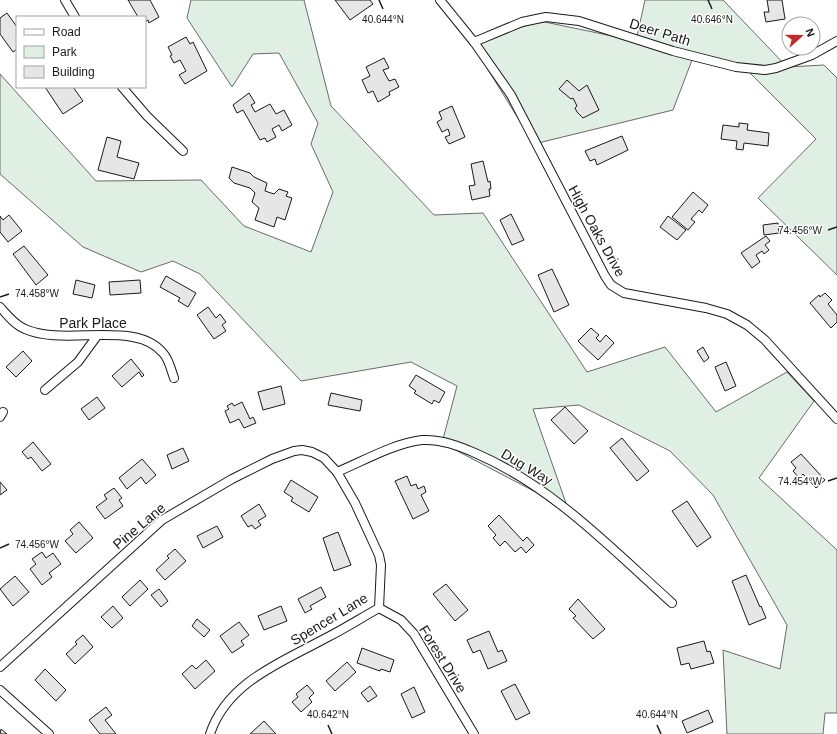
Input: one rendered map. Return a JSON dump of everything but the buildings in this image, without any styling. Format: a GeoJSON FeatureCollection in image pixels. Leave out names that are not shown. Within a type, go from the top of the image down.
{"type":"FeatureCollection","features":[{"type":"Feature","properties":{"kind":"street"},"geometry":{"type":"LineString","coordinates":[[65,0],[73,16]]}},
{"type":"Feature","properties":{"kind":"street","name":"High Oaks Drive"},"geometry":{"type":"LineString","coordinates":[[440,0],[474,42],[511,95],[611,285],[624,294],[706,308],[727,314],[747,325],[766,340],[837,419]]}},
{"type":"Feature","properties":{"kind":"street","name":"Deer Path"},"geometry":{"type":"LineString","coordinates":[[474,42],[522,22],[546,18],[580,21],[673,51],[736,67],[764,70],[776,68],[812,55],[837,41]]}},
{"type":"Feature","properties":{"kind":"street"},"geometry":{"type":"LineString","coordinates":[[123,88],[147,116],[183,151]]}},
{"type":"Feature","properties":{"kind":"street","name":"Park Place"},"geometry":{"type":"LineString","coordinates":[[0,307],[14,322],[24,329],[39,334],[52,336],[132,336],[150,342],[164,354],[174,378]]}},
{"type":"Feature","properties":{"kind":"street"},"geometry":{"type":"LineString","coordinates":[[45,390],[78,362],[96,336]]}},
{"type":"Feature","properties":{"kind":"street","name":"Dug Way"},"geometry":{"type":"LineString","coordinates":[[337,472],[396,447],[416,442],[433,440],[463,448],[503,466],[548,495],[672,603]]}},
{"type":"Feature","properties":{"kind":"street","name":"Pine Lane"},"geometry":{"type":"LineString","coordinates":[[0,667],[162,520],[232,479],[272,460],[294,451],[302,450],[312,452],[324,458],[337,472]]}},
{"type":"Feature","properties":{"kind":"street","name":"Spencer Lane"},"geometry":{"type":"LineString","coordinates":[[210,734],[215,718],[233,697],[262,672],[327,638],[379,608],[381,565],[379,555],[355,503],[337,472]]}},
{"type":"Feature","properties":{"kind":"street","name":"Forest Drive"},"geometry":{"type":"LineString","coordinates":[[379,608],[401,620],[414,634],[474,734]]}},
{"type":"Feature","properties":{"kind":"street"},"geometry":{"type":"LineString","coordinates":[[0,690],[49,734]]}},
{"type":"Feature","properties":{"kind":"green space"},"geometry":{"type":"Polygon","coordinates":[[[191,0],[304,0],[331,106],[434,215],[483,213],[587,372],[665,347],[716,412],[787,372],[814,401],[759,478],[837,550],[837,713],[825,713],[823,734],[727,734],[723,650],[780,669],[787,625],[713,495],[670,451],[579,405],[533,409],[568,509],[442,443],[457,386],[411,362],[301,381],[200,274],[173,261],[141,272],[83,247],[0,174],[0,74],[96,181],[201,180],[244,226],[311,252],[333,192],[311,144],[318,123],[279,53],[253,54],[232,87],[187,18],[191,0]]]}},
{"type":"Feature","properties":{"kind":"green space"},"geometry":{"type":"Polygon","coordinates":[[[645,0],[723,0],[787,67],[824,65],[837,78],[837,275],[758,198],[816,139],[749,72],[692,60],[673,110],[534,144],[472,44],[540,21],[636,41],[645,0]]]}}]}
